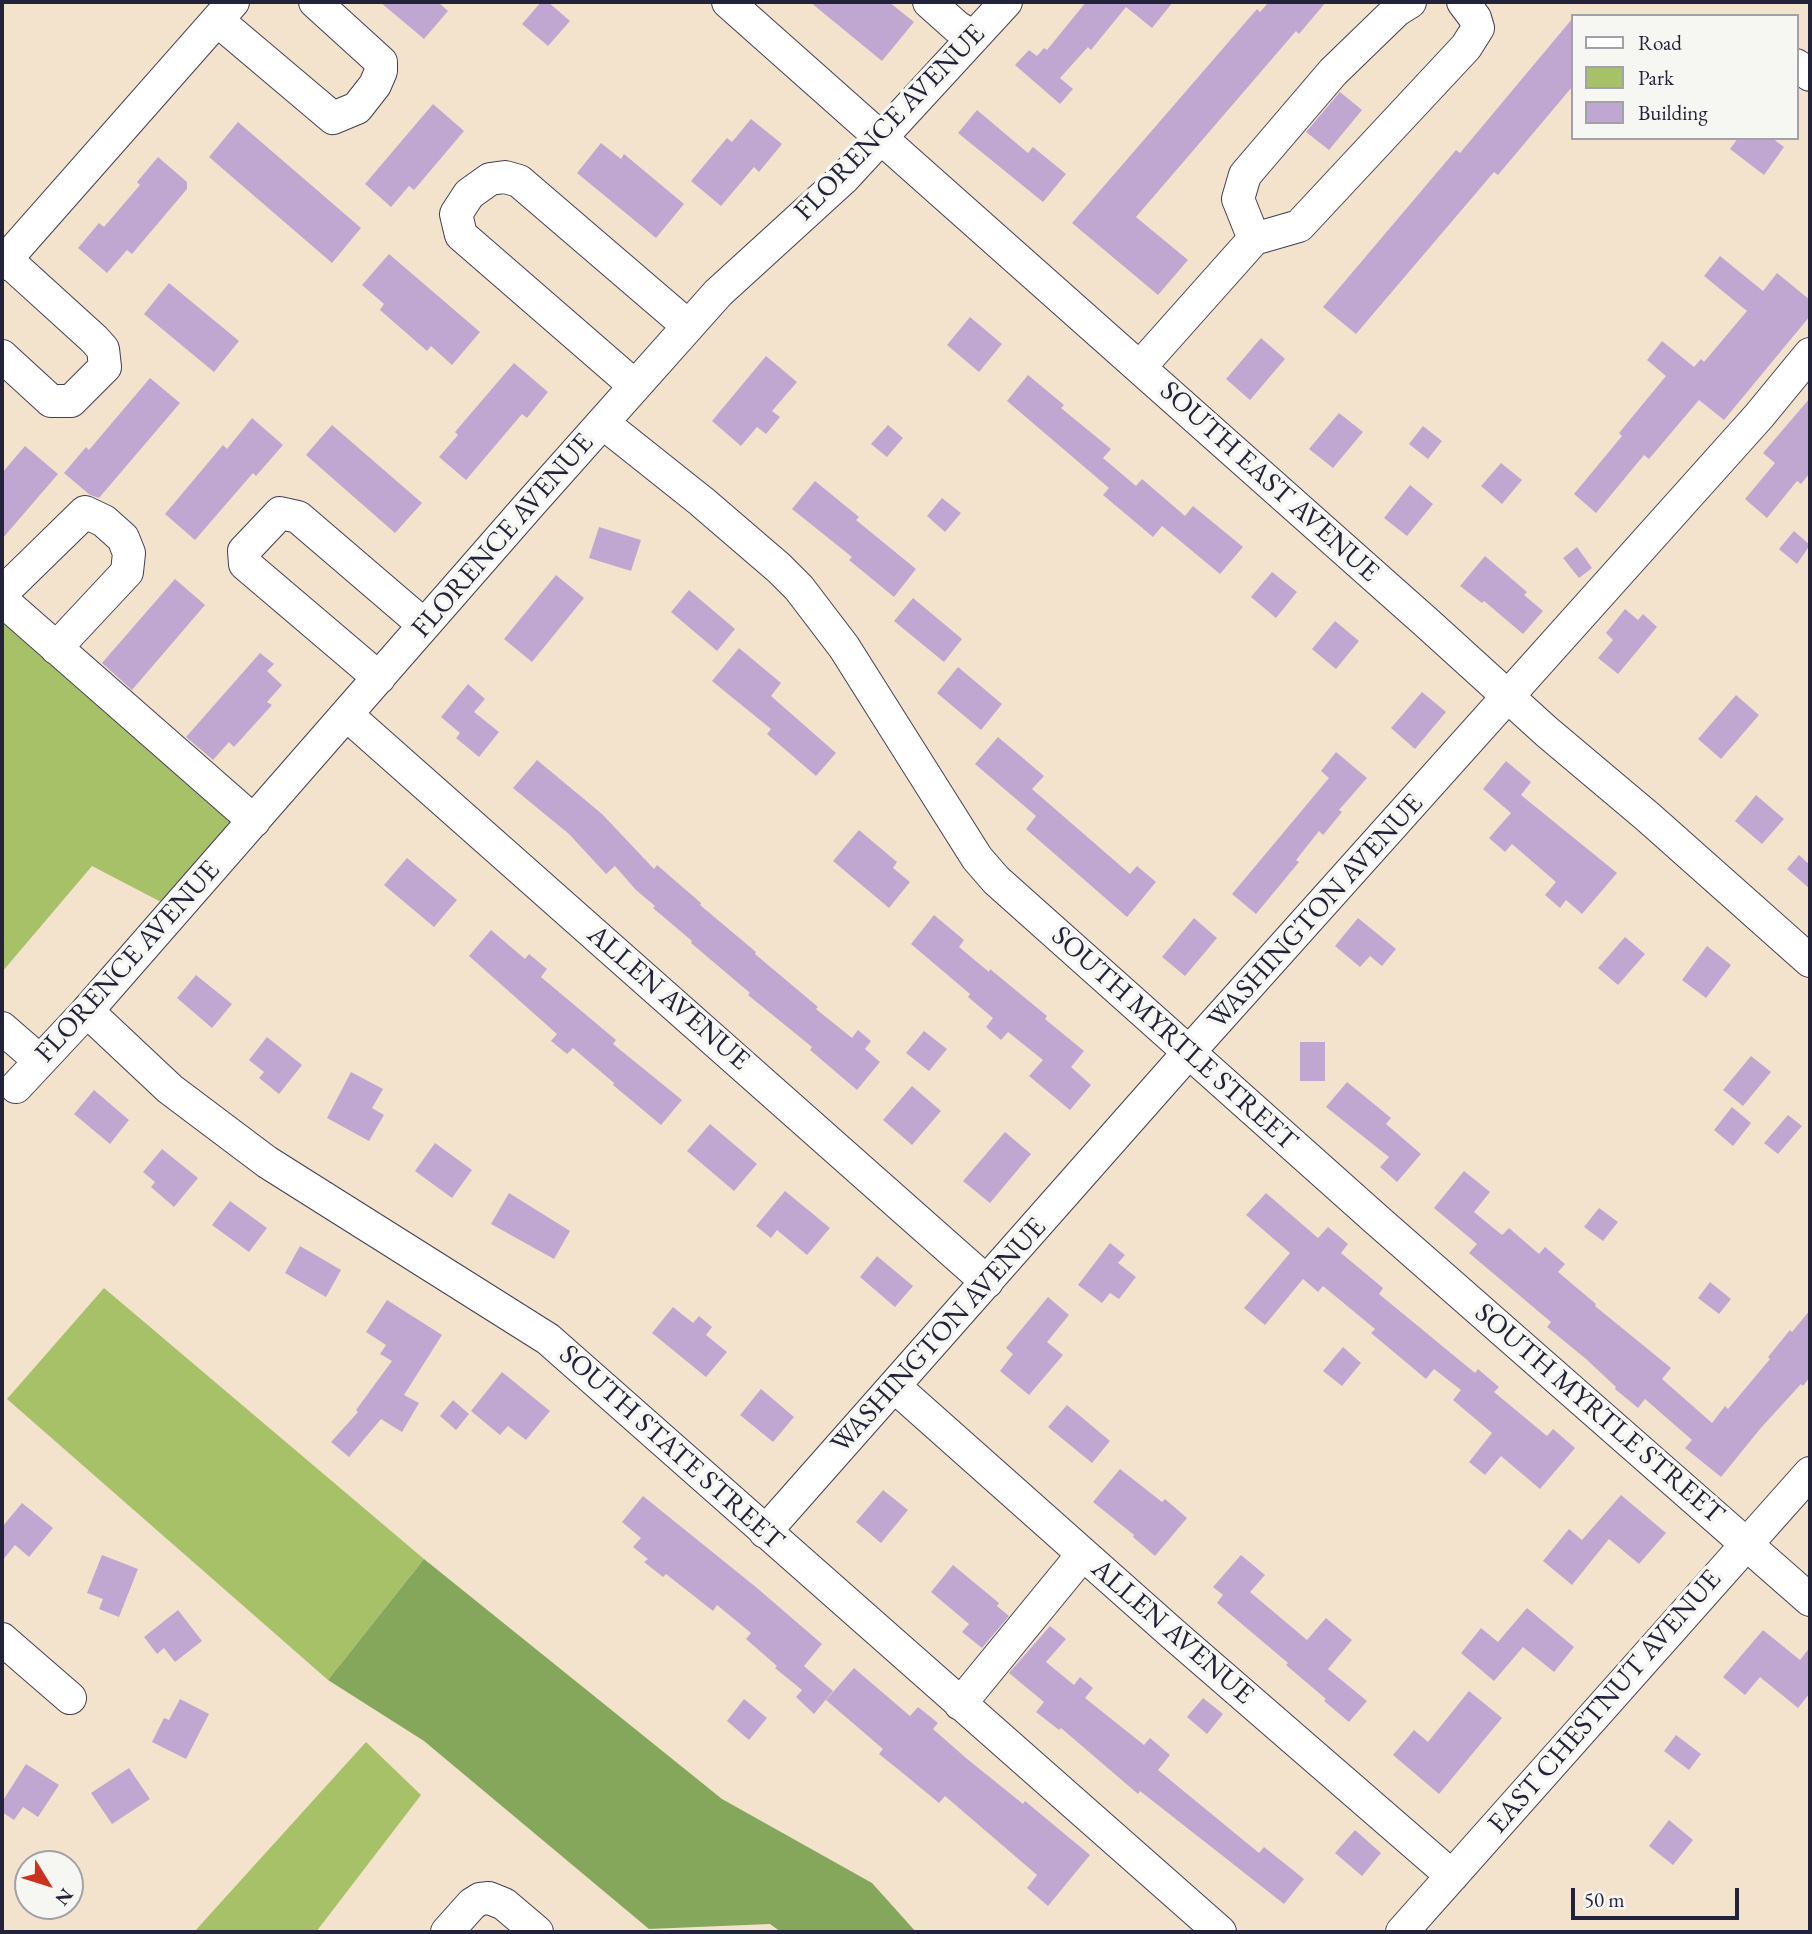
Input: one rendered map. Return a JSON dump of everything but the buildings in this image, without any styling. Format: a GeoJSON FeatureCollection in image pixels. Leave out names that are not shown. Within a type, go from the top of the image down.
{"type":"FeatureCollection","features":[{"type":"Feature","properties":{"kind":"street"},"geometry":{"type":"LineString","coordinates":[[2,356],[51,401],[71,401],[105,367],[103,349],[94,339],[4,261],[225,11],[332,118],[358,108],[381,71],[381,62],[315,2]]}},
{"type":"Feature","properties":{"kind":"street","name":"SOUTH EAST AVENUE"},"geometry":{"type":"LineString","coordinates":[[728,2],[1810,961]]}},
{"type":"Feature","properties":{"kind":"street"},"geometry":{"type":"LineString","coordinates":[[929,2],[957,27],[974,37]]}},
{"type":"Feature","properties":{"kind":"street","name":"FLORENCE AVENUE"},"geometry":{"type":"LineString","coordinates":[[16,1087],[87,1011],[688,326],[742,270],[844,178],[1006,2]]}},
{"type":"Feature","properties":{"kind":"street"},"geometry":{"type":"LineString","coordinates":[[1254,239],[1238,199],[1245,175],[1333,72],[1397,10],[1410,2]]}},
{"type":"Feature","properties":{"kind":"street"},"geometry":{"type":"LineString","coordinates":[[1140,367],[1254,239],[1299,226],[1466,47],[1478,28],[1475,18],[1463,2]]}},
{"type":"Feature","properties":{"kind":"street"},"geometry":{"type":"LineString","coordinates":[[635,386],[461,235],[456,214],[470,194],[490,179],[505,177],[519,181],[688,326]]}},
{"type":"Feature","properties":{"kind":"street","name":"WASHINGTON AVENUE"},"geometry":{"type":"LineString","coordinates":[[765,1532],[1189,1052],[1759,416],[1810,354]]}},
{"type":"Feature","properties":{"kind":"street","name":"SOUTH MYRTLE STREET"},"geometry":{"type":"LineString","coordinates":[[603,423],[701,501],[799,588],[844,647],[977,858],[996,880],[1377,1220],[1810,1600]]}},
{"type":"Feature","properties":{"kind":"street"},"geometry":{"type":"LineString","coordinates":[[2,593],[85,512],[104,521],[123,538],[128,553],[127,572],[56,648]]}},
{"type":"Feature","properties":{"kind":"street"},"geometry":{"type":"LineString","coordinates":[[379,678],[245,564],[244,551],[280,513],[298,517],[424,625]]}},
{"type":"Feature","properties":{"kind":"street"},"geometry":{"type":"LineString","coordinates":[[2,600],[254,821]]}},
{"type":"Feature","properties":{"kind":"street","name":"ALLEN AVENUE"},"geometry":{"type":"LineString","coordinates":[[347,715],[987,1282]]}},
{"type":"Feature","properties":{"kind":"street","name":"SOUTH STATE STREET"},"geometry":{"type":"LineString","coordinates":[[87,1011],[170,1089],[267,1163],[548,1339],[1220,1932]]}},
{"type":"Feature","properties":{"kind":"street"},"geometry":{"type":"LineString","coordinates":[[2,1028],[40,1061]]}},
{"type":"Feature","properties":{"kind":"street","name":"ALLEN AVENUE"},"geometry":{"type":"LineString","coordinates":[[894,1386],[1451,1876]]}},
{"type":"Feature","properties":{"kind":"street","name":"EAST CHESTNUT AVENUE"},"geometry":{"type":"LineString","coordinates":[[1402,1932],[1810,1473]]}},
{"type":"Feature","properties":{"kind":"street"},"geometry":{"type":"LineString","coordinates":[[960,1704],[1083,1554]]}},
{"type":"Feature","properties":{"kind":"street"},"geometry":{"type":"LineString","coordinates":[[2,1639],[70,1698]]}},
{"type":"Feature","properties":{"kind":"street"},"geometry":{"type":"LineString","coordinates":[[447,1932],[472,1904],[489,1898],[504,1904],[537,1932]]}},
{"type":"Feature","properties":{"kind":"green space"},"geometry":{"type":"Polygon","coordinates":[[[2,614],[234,822],[163,903],[92,866],[2,972],[2,614]]]}},
{"type":"Feature","properties":{"kind":"green space"},"geometry":{"type":"Polygon","coordinates":[[[104,1288],[424,1559],[328,1680],[7,1399],[104,1288]]]}},
{"type":"Feature","properties":{"kind":"green space"},"geometry":{"type":"Polygon","coordinates":[[[424,1559],[722,1799],[872,1883],[916,1932],[781,1932],[770,1924],[649,1929],[424,1741],[328,1680],[424,1559]]]}},
{"type":"Feature","properties":{"kind":"green space"},"geometry":{"type":"Polygon","coordinates":[[[366,1742],[421,1795],[316,1932],[194,1932],[366,1742]]]}}]}
